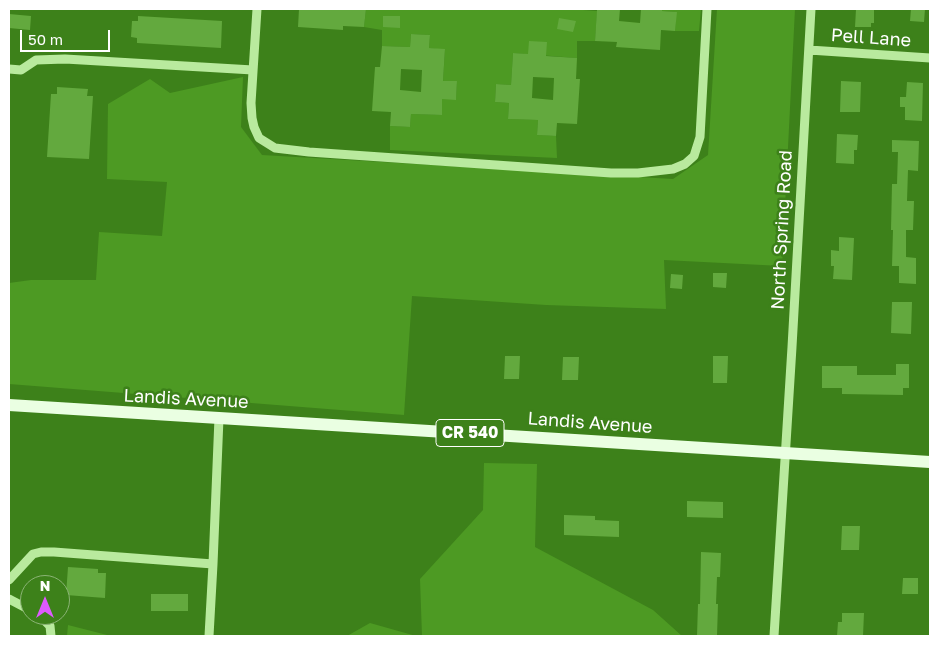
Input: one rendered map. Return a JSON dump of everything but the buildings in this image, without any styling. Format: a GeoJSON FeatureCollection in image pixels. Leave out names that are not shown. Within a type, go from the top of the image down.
{"type":"FeatureCollection","features":[{"type":"Feature","properties":{"kind":"main road","name":"Landis Avenue"},"geometry":{"type":"LineString","coordinates":[[9,405],[930,462]]}},
{"type":"Feature","properties":{"kind":"street"},"geometry":{"type":"LineString","coordinates":[[257,9],[251,103],[252,118],[259,138],[275,148],[612,173],[674,170],[686,164],[694,156],[700,137],[707,9]]}},
{"type":"Feature","properties":{"kind":"street","name":"North Spring Road"},"geometry":{"type":"LineString","coordinates":[[774,636],[811,9]]}},
{"type":"Feature","properties":{"kind":"street","name":"Pell Lane"},"geometry":{"type":"LineString","coordinates":[[809,50],[930,58]]}},
{"type":"Feature","properties":{"kind":"street"},"geometry":{"type":"LineString","coordinates":[[9,68],[21,70],[36,60],[65,58],[253,70]]}},
{"type":"Feature","properties":{"kind":"street"},"geometry":{"type":"LineString","coordinates":[[209,636],[219,418]]}},
{"type":"Feature","properties":{"kind":"street"},"geometry":{"type":"LineString","coordinates":[[9,580],[34,554],[41,552],[213,564]]}},
{"type":"Feature","properties":{"kind":"green space"},"geometry":{"type":"Polygon","coordinates":[[[366,9],[583,9],[597,11],[595,41],[577,41],[577,58],[513,53],[511,85],[496,84],[495,102],[509,103],[508,119],[538,120],[537,135],[556,136],[557,158],[390,150],[390,126],[410,127],[411,114],[441,115],[442,99],[456,99],[457,81],[443,81],[445,50],[429,48],[430,35],[411,34],[410,47],[382,46],[382,30],[364,27],[366,9]]]}},
{"type":"Feature","properties":{"kind":"green space"},"geometry":{"type":"Polygon","coordinates":[[[662,9],[701,9],[699,31],[675,31],[676,12],[662,11],[662,9]]]}},
{"type":"Feature","properties":{"kind":"green space"},"geometry":{"type":"Polygon","coordinates":[[[717,9],[795,9],[782,266],[664,260],[666,309],[546,305],[412,296],[404,415],[9,384],[9,283],[31,280],[96,280],[99,232],[162,236],[167,182],[107,179],[108,104],[150,79],[170,93],[243,77],[241,127],[262,155],[673,179],[708,155],[717,9]]]}},
{"type":"Feature","properties":{"kind":"green space"},"geometry":{"type":"Polygon","coordinates":[[[484,463],[537,464],[535,547],[653,610],[682,636],[422,636],[420,579],[483,510],[484,463]]]}},
{"type":"Feature","properties":{"kind":"green space"},"geometry":{"type":"Polygon","coordinates":[[[370,623],[416,636],[347,636],[370,623]]]}},
{"type":"Feature","properties":{"kind":"green space"},"geometry":{"type":"Polygon","coordinates":[[[68,625],[111,636],[67,636],[68,625]]]}}]}
